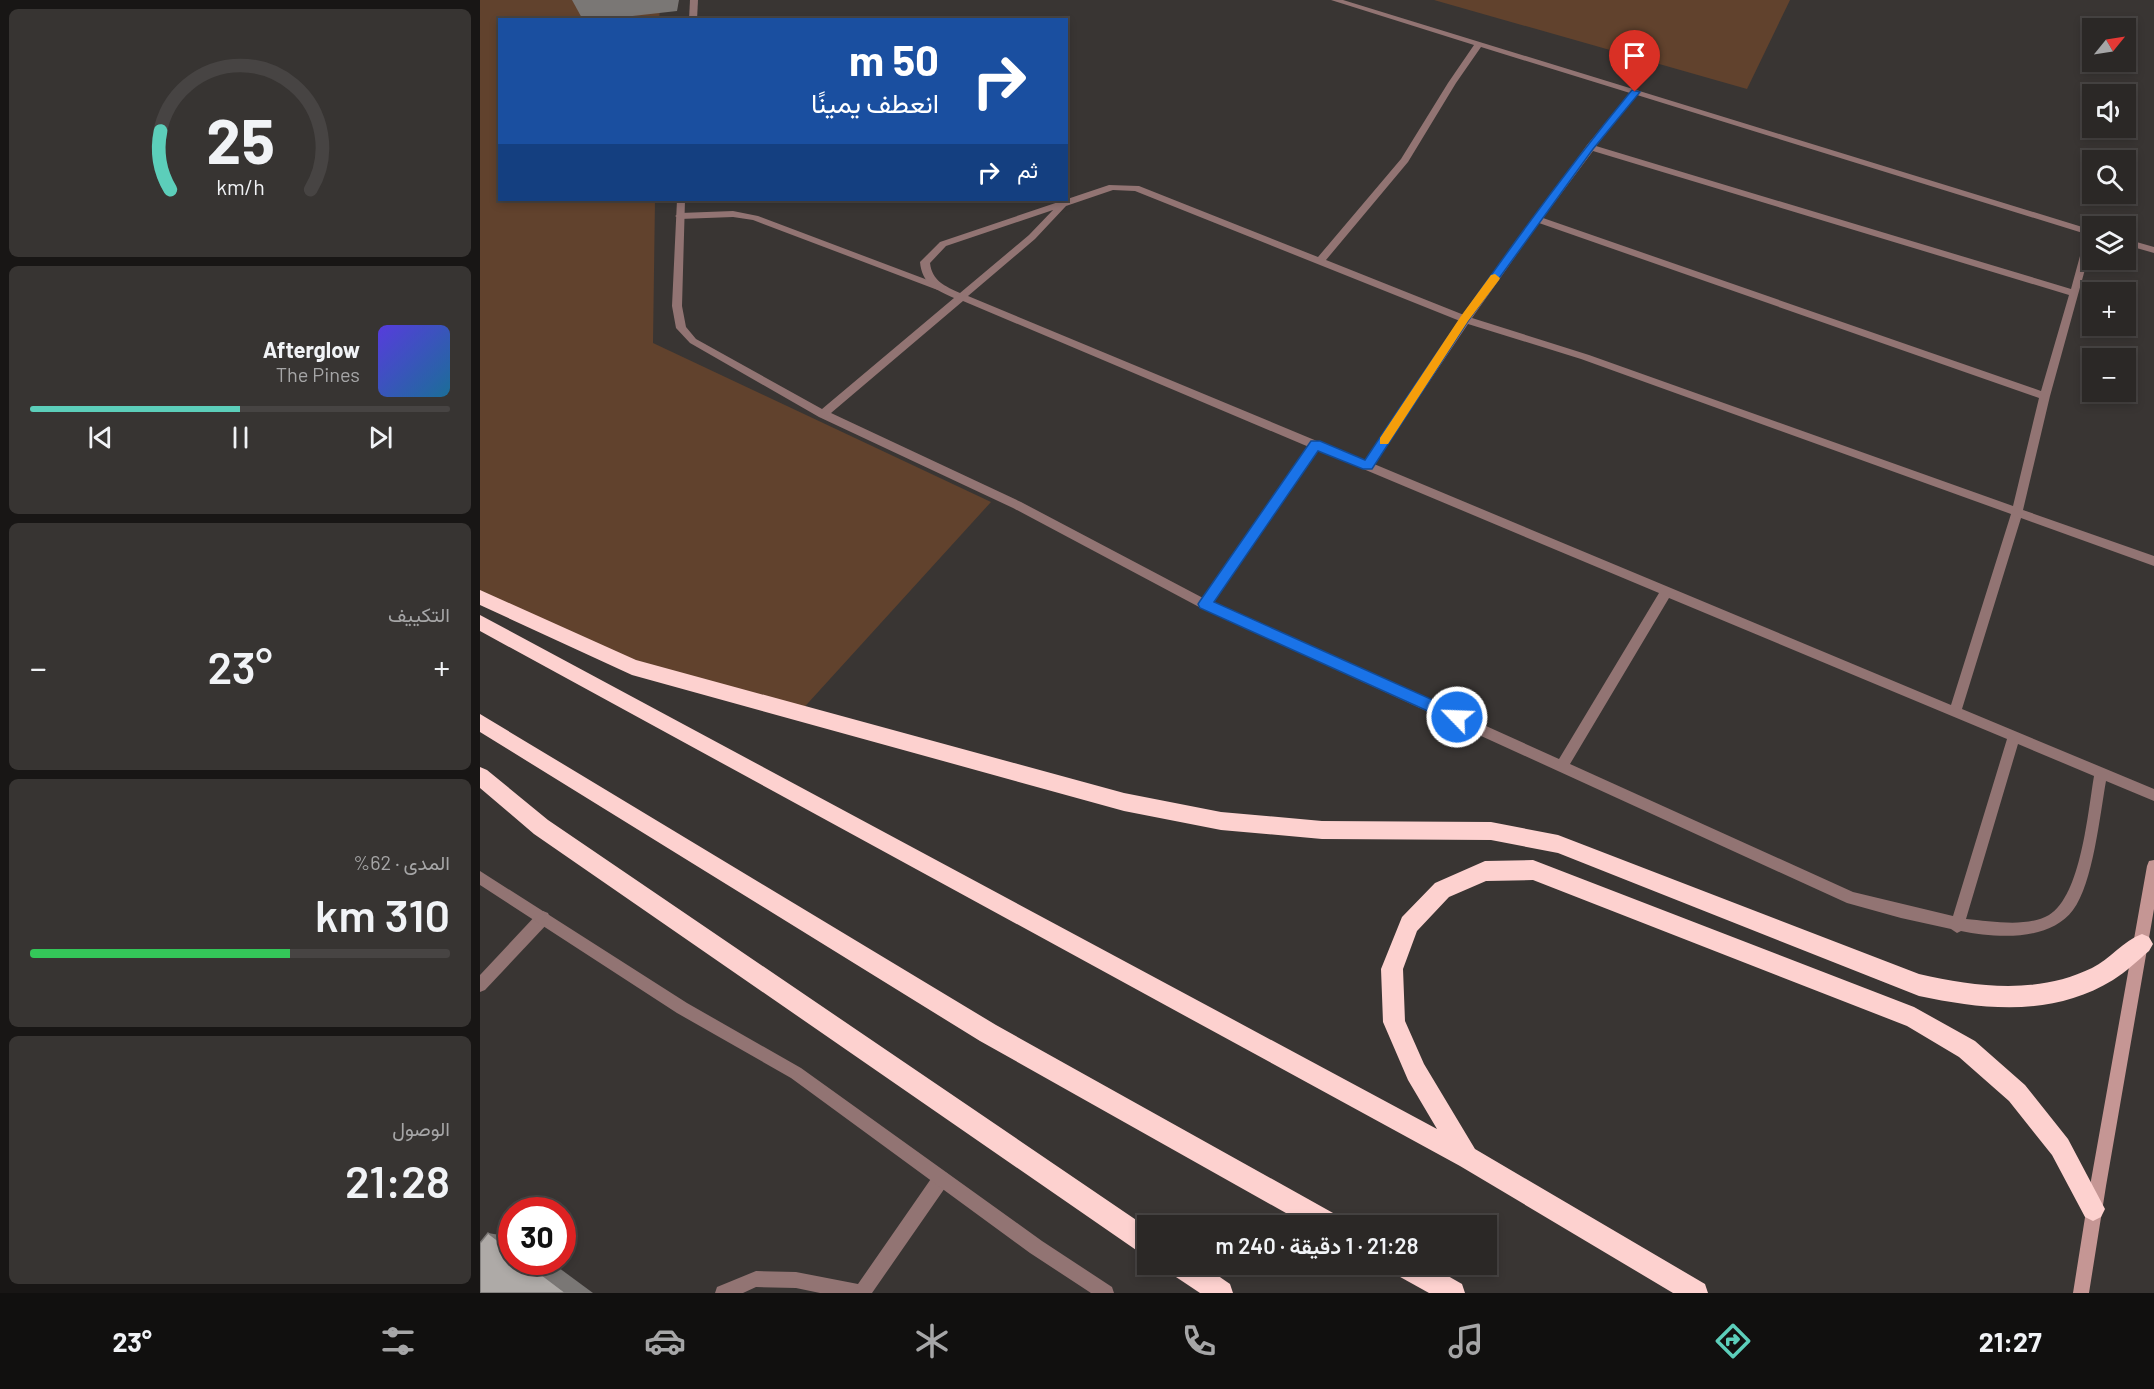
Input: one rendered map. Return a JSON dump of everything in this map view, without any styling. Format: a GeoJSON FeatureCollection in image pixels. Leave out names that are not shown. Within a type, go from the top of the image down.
{"type":"FeatureCollection","features":[{"type":"Feature","properties":{"kind":"highway"},"geometry":{"type":"LineString","coordinates":[[480,597],[632,667],[1124,802],[1221,820],[1322,830],[1491,831],[1558,844],[1919,985],[1969,996],[2019,998],[2064,990],[2103,973],[2142,944]]}},
{"type":"Feature","properties":{"kind":"highway"},"geometry":{"type":"LineString","coordinates":[[480,622],[1468,1158],[1696,1293]]}},
{"type":"Feature","properties":{"kind":"highway"},"geometry":{"type":"LineString","coordinates":[[480,722],[988,1033],[1314,1215]]}},
{"type":"Feature","properties":{"kind":"highway"},"geometry":{"type":"LineString","coordinates":[[480,776],[541,826],[1137,1235]]}},
{"type":"Feature","properties":{"kind":"highway"},"geometry":{"type":"LineString","coordinates":[[1468,1158],[1416,1072],[1394,1022],[1392,969],[1409,924],[1442,890],[1485,871],[1533,870],[1914,1018],[1967,1049],[2017,1093],[2060,1147],[2092,1209]]}},
{"type":"Feature","properties":{"kind":"highway"},"geometry":{"type":"LineString","coordinates":[[1195,1275],[1221,1293]]}},
{"type":"Feature","properties":{"kind":"highway"},"geometry":{"type":"LineString","coordinates":[[1421,1275],[1453,1293]]}},
{"type":"Feature","properties":{"kind":"main road"},"geometry":{"type":"LineString","coordinates":[[2081,1293],[2092,1209],[2142,944],[2154,866]]}},
{"type":"Feature","properties":{"kind":"street"},"geometry":{"type":"LineString","coordinates":[[693,18],[694,0]]}},
{"type":"Feature","properties":{"kind":"street"},"geometry":{"type":"LineString","coordinates":[[1335,0],[2082,230]]}},
{"type":"Feature","properties":{"kind":"street"},"geometry":{"type":"LineString","coordinates":[[1320,261],[1405,160],[1479,44]]}},
{"type":"Feature","properties":{"kind":"street"},"geometry":{"type":"LineString","coordinates":[[1367,466],[1464,319],[1590,147],[1635,92]]}},
{"type":"Feature","properties":{"kind":"street"},"geometry":{"type":"LineString","coordinates":[[1590,147],[2074,293]]}},
{"type":"Feature","properties":{"kind":"street"},"geometry":{"type":"LineString","coordinates":[[938,287],[926,272],[925,262],[943,244],[1112,187],[1136,188],[1464,319],[1585,357],[2154,561]]}},
{"type":"Feature","properties":{"kind":"street"},"geometry":{"type":"LineString","coordinates":[[681,201],[676,283],[677,306],[681,328],[693,341],[823,414],[1017,504],[1205,604],[1852,898],[1957,926],[2026,927],[2049,924],[2059,918],[2068,906],[2083,872],[2101,773]]}},
{"type":"Feature","properties":{"kind":"street"},"geometry":{"type":"LineString","coordinates":[[823,414],[1032,237],[1064,204]]}},
{"type":"Feature","properties":{"kind":"street"},"geometry":{"type":"LineString","coordinates":[[680,216],[733,214],[756,218],[938,287],[2154,795]]}},
{"type":"Feature","properties":{"kind":"street"},"geometry":{"type":"LineString","coordinates":[[1538,219],[2045,396]]}},
{"type":"Feature","properties":{"kind":"street"},"geometry":{"type":"LineString","coordinates":[[2136,245],[2154,250]]}},
{"type":"Feature","properties":{"kind":"street"},"geometry":{"type":"LineString","coordinates":[[1955,712],[2017,512],[2045,396],[2082,266]]}},
{"type":"Feature","properties":{"kind":"street"},"geometry":{"type":"LineString","coordinates":[[1205,604],[1316,445]]}},
{"type":"Feature","properties":{"kind":"street"},"geometry":{"type":"LineString","coordinates":[[1562,765],[1667,591]]}},
{"type":"Feature","properties":{"kind":"street"},"geometry":{"type":"LineString","coordinates":[[1957,926],[2014,737]]}},
{"type":"Feature","properties":{"kind":"street"},"geometry":{"type":"LineString","coordinates":[[480,877],[682,1008],[796,1073],[1036,1247],[1106,1293]]}},
{"type":"Feature","properties":{"kind":"street"},"geometry":{"type":"LineString","coordinates":[[480,985],[543,918]]}},
{"type":"Feature","properties":{"kind":"street"},"geometry":{"type":"LineString","coordinates":[[723,1293],[756,1279],[796,1280],[862,1293],[941,1179]]}},
{"type":"Feature","properties":{"kind":"shaded area"},"geometry":{"type":"Polygon","coordinates":[[[480,0],[661,0],[659,18],[498,18],[498,201],[655,201],[653,343],[991,502],[799,713],[632,667],[480,597],[480,0]]]}},
{"type":"Feature","properties":{"kind":"shaded area"},"geometry":{"type":"Polygon","coordinates":[[[1434,0],[1790,0],[1747,89],[1434,0]]]}},
{"type":"Feature","properties":{"kind":"building"},"geometry":{"type":"Polygon","coordinates":[[[488,1233],[498,1240],[498,1275],[542,1275],[566,1293],[480,1293],[480,1243],[488,1233]]]}},
{"type":"Feature","properties":{"kind":"slow traffic"},"geometry":{"type":"LineString","coordinates":[[1384,441],[1464,319],[1495,278]]}},
{"type":"Feature","properties":{"kind":"route"},"geometry":{"type":"LineString","coordinates":[[1457,717],[1205,604],[1316,445],[1367,466],[1464,319],[1590,147],[1635,92]]}}]}
